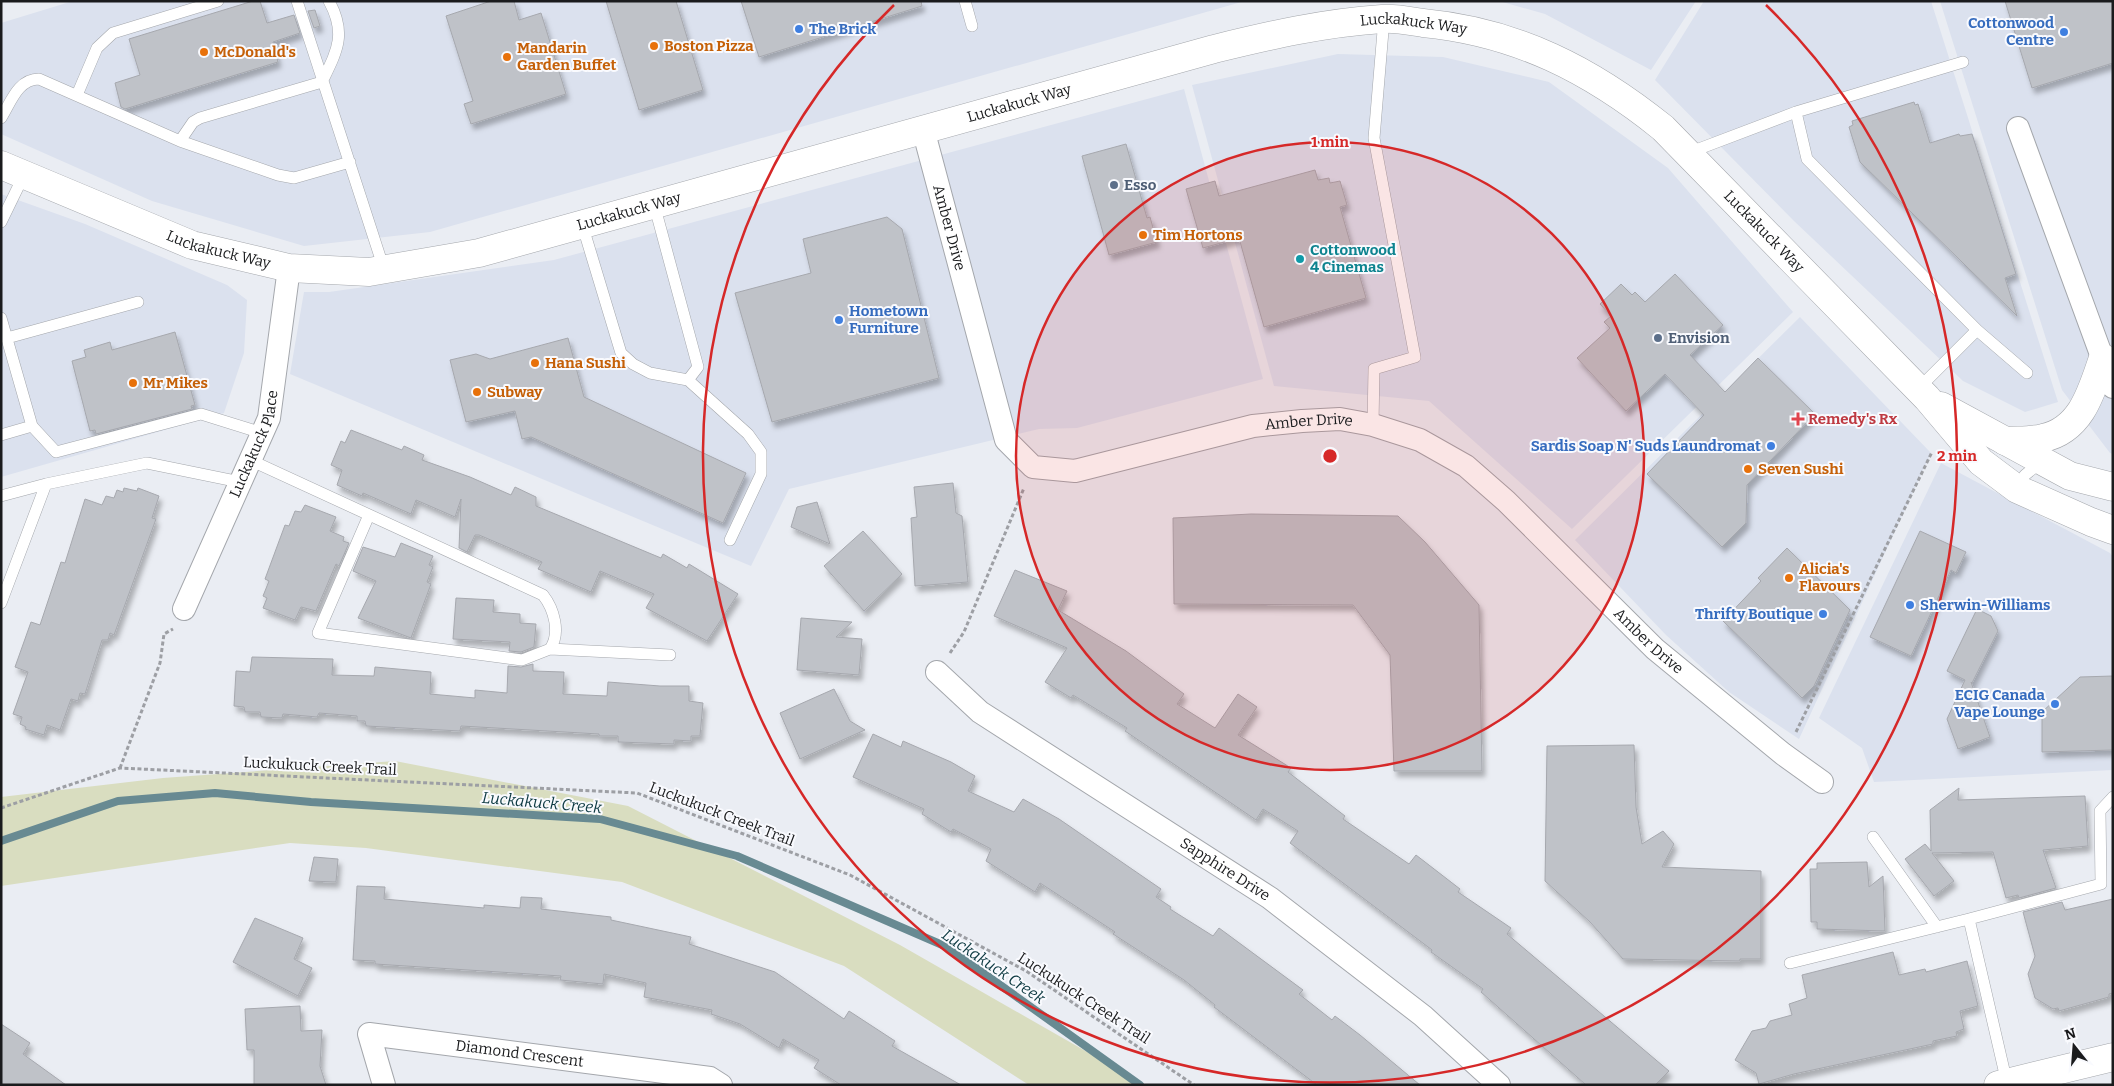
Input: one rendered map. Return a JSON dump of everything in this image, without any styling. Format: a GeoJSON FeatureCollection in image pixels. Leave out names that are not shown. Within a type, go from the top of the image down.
{"type":"FeatureCollection","features":[{"type":"Feature","properties":{"kind":"street","name":"Luckakuck Way"},"geometry":{"type":"LineString","coordinates":[[12,170],[192,245],[289,268],[369,272],[479,253],[1214,49],[1299,28],[1384,19],[1454,26],[1558,59],[1607,86],[1663,128],[1922,393],[1981,462],[2016,489],[2113,530]]}},
{"type":"Feature","properties":{"kind":"street"},"geometry":{"type":"LineString","coordinates":[[2018,128],[2113,387]]}},
{"type":"Feature","properties":{"kind":"street","name":"Amber Drive"},"geometry":{"type":"LineString","coordinates":[[923,129],[1006,440],[1033,467],[1074,471],[1254,426],[1340,419],[1373,425],[1420,440],[1466,466],[1506,501],[1655,649],[1783,754],[1822,782]]}},
{"type":"Feature","properties":{"kind":"street","name":"Luckakuck Place"},"geometry":{"type":"LineString","coordinates":[[184,609],[269,418],[289,268]]}},
{"type":"Feature","properties":{"kind":"street"},"geometry":{"type":"LineString","coordinates":[[2005,441],[2044,438],[2068,425],[2087,405],[2103,358]]}},
{"type":"Feature","properties":{"kind":"street","name":"Luckakuck Way"},"geometry":{"type":"LineString","coordinates":[[1922,393],[2070,476],[2113,487]]}},
{"type":"Feature","properties":{"kind":"street","name":"Sapphire Drive"},"geometry":{"type":"LineString","coordinates":[[937,672],[980,712],[1270,898],[1423,1016],[1499,1085]]}},
{"type":"Feature","properties":{"kind":"street","name":"Diamond Crescent"},"geometry":{"type":"LineString","coordinates":[[384,1085],[369,1034],[710,1078],[720,1085]]}},
{"type":"Feature","properties":{"kind":"street"},"geometry":{"type":"LineString","coordinates":[[2002,1084],[2113,1057]]}},
{"type":"Feature","properties":{"kind":"lane"},"geometry":{"type":"LineString","coordinates":[[78,95],[97,48],[113,33],[218,1]]}},
{"type":"Feature","properties":{"kind":"lane"},"geometry":{"type":"LineString","coordinates":[[296,1],[384,269]]}},
{"type":"Feature","properties":{"kind":"lane"},"geometry":{"type":"LineString","coordinates":[[180,141],[193,122],[200,118],[322,82],[337,51],[340,38],[338,23],[329,1]]}},
{"type":"Feature","properties":{"kind":"lane"},"geometry":{"type":"LineString","coordinates":[[965,1],[972,26]]}},
{"type":"Feature","properties":{"kind":"lane"},"geometry":{"type":"LineString","coordinates":[[1373,425],[1374,369],[1415,357],[1374,138],[1384,19]]}},
{"type":"Feature","properties":{"kind":"lane"},"geometry":{"type":"LineString","coordinates":[[1688,153],[1796,112],[1963,62]]}},
{"type":"Feature","properties":{"kind":"lane"},"geometry":{"type":"LineString","coordinates":[[1,118],[21,84],[30,79],[39,79],[180,141],[278,175],[294,178],[350,162]]}},
{"type":"Feature","properties":{"kind":"lane"},"geometry":{"type":"LineString","coordinates":[[1796,112],[1807,158],[1977,330],[2027,373]]}},
{"type":"Feature","properties":{"kind":"lane"},"geometry":{"type":"LineString","coordinates":[[1,222],[12,170]]}},
{"type":"Feature","properties":{"kind":"lane"},"geometry":{"type":"LineString","coordinates":[[654,204],[698,367],[688,380]]}},
{"type":"Feature","properties":{"kind":"lane"},"geometry":{"type":"LineString","coordinates":[[582,224],[621,354],[633,364],[650,373],[688,380],[748,434],[761,452],[761,474],[730,540]]}},
{"type":"Feature","properties":{"kind":"lane"},"geometry":{"type":"LineString","coordinates":[[7,338],[138,302]]}},
{"type":"Feature","properties":{"kind":"lane"},"geometry":{"type":"LineString","coordinates":[[1,318],[32,426],[56,452],[201,414],[262,433]]}},
{"type":"Feature","properties":{"kind":"lane"},"geometry":{"type":"LineString","coordinates":[[1922,393],[1977,330]]}},
{"type":"Feature","properties":{"kind":"lane"},"geometry":{"type":"LineString","coordinates":[[1,434],[32,426]]}},
{"type":"Feature","properties":{"kind":"lane"},"geometry":{"type":"LineString","coordinates":[[250,460],[543,595],[549,604],[554,621],[555,639],[550,649]]}},
{"type":"Feature","properties":{"kind":"lane"},"geometry":{"type":"LineString","coordinates":[[2016,489],[2025,474],[2043,461]]}},
{"type":"Feature","properties":{"kind":"lane"},"geometry":{"type":"LineString","coordinates":[[1,496],[46,484],[147,463],[240,482]]}},
{"type":"Feature","properties":{"kind":"lane"},"geometry":{"type":"LineString","coordinates":[[1,602],[46,484]]}},
{"type":"Feature","properties":{"kind":"lane"},"geometry":{"type":"LineString","coordinates":[[369,515],[318,634],[522,660],[550,649],[670,655]]}},
{"type":"Feature","properties":{"kind":"lane"},"geometry":{"type":"LineString","coordinates":[[1790,963],[2102,884],[2100,810],[2113,797]]}},
{"type":"Feature","properties":{"kind":"lane"},"geometry":{"type":"LineString","coordinates":[[1873,837],[1937,927]]}},
{"type":"Feature","properties":{"kind":"lane"},"geometry":{"type":"LineString","coordinates":[[1969,919],[2002,1084]]}},
{"type":"Feature","properties":{"kind":"path"},"geometry":{"type":"LineString","coordinates":[[1783,754],[1803,721],[1932,452]]}},
{"type":"Feature","properties":{"kind":"path"},"geometry":{"type":"LineString","coordinates":[[937,672],[964,632],[1033,467]]}},
{"type":"Feature","properties":{"kind":"path"},"geometry":{"type":"LineString","coordinates":[[120,768],[160,663],[164,634],[176,628],[184,609]]}},
{"type":"Feature","properties":{"kind":"path","name":"Luckukuck Creek Trail"},"geometry":{"type":"LineString","coordinates":[[1,808],[120,768],[637,793],[850,875],[1026,971],[1194,1085]]}},
{"type":"Feature","properties":{"kind":"shaded area"},"geometry":{"type":"Polygon","coordinates":[[[73,1],[1245,1],[430,232],[304,246],[152,201],[1,134],[1,23],[73,1]]]}},
{"type":"Feature","properties":{"kind":"shaded area"},"geometry":{"type":"Polygon","coordinates":[[[1499,1],[1696,1],[1651,70],[1545,14],[1499,1]]]}},
{"type":"Feature","properties":{"kind":"shaded area"},"geometry":{"type":"Polygon","coordinates":[[[1704,1],[1931,1],[2058,402],[2025,412],[1963,381],[1794,221],[1655,80],[1704,1]]]}},
{"type":"Feature","properties":{"kind":"shaded area","name":"Cottonwood Centre"},"geometry":{"type":"Polygon","coordinates":[[[1940,1],[2113,1],[2113,454],[2110,453],[2062,390],[1940,1]]]}},
{"type":"Feature","properties":{"kind":"shaded area"},"geometry":{"type":"Polygon","coordinates":[[[1338,54],[1443,57],[1549,82],[1668,168],[1793,312],[1572,529],[1429,401],[1274,386],[1192,85],[1338,54]]]}},
{"type":"Feature","properties":{"kind":"shaded area"},"geometry":{"type":"Polygon","coordinates":[[[1184,89],[1263,379],[1077,428],[1039,429],[789,489],[751,566],[290,374],[304,292],[329,292],[554,260],[1184,89]]]}},
{"type":"Feature","properties":{"kind":"shaded area"},"geometry":{"type":"Polygon","coordinates":[[[1,194],[85,224],[227,285],[247,300],[244,353],[224,413],[1,477],[1,194]]]}},
{"type":"Feature","properties":{"kind":"shaded area"},"geometry":{"type":"Polygon","coordinates":[[[1800,317],[1931,453],[1799,739],[1729,692],[1666,635],[1575,540],[1800,317]]]}},
{"type":"Feature","properties":{"kind":"shaded area"},"geometry":{"type":"Polygon","coordinates":[[[1941,463],[2110,553],[2113,557],[2113,770],[1874,782],[1862,748],[1819,718],[1941,463]]]}},
{"type":"Feature","properties":{"kind":"green space"},"geometry":{"type":"Polygon","coordinates":[[[395,761],[628,806],[900,945],[1117,1069],[1138,1085],[1029,1085],[844,966],[622,882],[366,848],[290,843],[1,886],[1,797],[163,778],[395,761]]]}},
{"type":"Feature","properties":{"kind":"building","name":"McDonald's"},"geometry":{"type":"Polygon","coordinates":[[[253,1],[260,1],[267,23],[294,15],[300,33],[273,42],[278,62],[125,109],[121,107],[115,83],[140,75],[129,39],[253,1]]]}},
{"type":"Feature","properties":{"kind":"building","name":"Mandarin Garden Buffet"},"geometry":{"type":"Polygon","coordinates":[[[491,1],[514,1],[519,20],[541,13],[566,94],[471,124],[464,104],[473,101],[446,16],[491,1]]]}},
{"type":"Feature","properties":{"kind":"building","name":"Boston Pizza"},"geometry":{"type":"Polygon","coordinates":[[[606,1],[676,1],[703,90],[639,110],[606,1]]]}},
{"type":"Feature","properties":{"kind":"building","name":"The Brick"},"geometry":{"type":"Polygon","coordinates":[[[741,1],[921,1],[922,6],[759,57],[741,1]]]}},
{"type":"Feature","properties":{"kind":"building","name":"Cottonwood Centre"},"geometry":{"type":"Polygon","coordinates":[[[2005,1],[2113,1],[2113,63],[2032,88],[2005,1]]]}},
{"type":"Feature","properties":{"kind":"building"},"geometry":{"type":"Polygon","coordinates":[[[315,10],[320,26],[314,28],[308,11],[315,10]]]}},
{"type":"Feature","properties":{"kind":"building"},"geometry":{"type":"Polygon","coordinates":[[[1914,102],[1915,105],[1918,104],[1930,143],[1959,134],[1960,136],[1972,134],[2016,274],[2005,278],[2017,316],[1860,162],[1849,127],[1853,125],[1852,121],[1914,102]]]}},
{"type":"Feature","properties":{"kind":"building","name":"Esso"},"geometry":{"type":"Polygon","coordinates":[[[1126,144],[1147,218],[1150,217],[1157,242],[1109,255],[1082,156],[1126,144]]]}},
{"type":"Feature","properties":{"kind":"building","name":"Cottonwood 4 Cinemas"},"geometry":{"type":"Polygon","coordinates":[[[1315,170],[1318,180],[1329,178],[1330,183],[1340,181],[1347,205],[1340,207],[1366,298],[1264,327],[1239,238],[1203,248],[1186,189],[1215,181],[1219,196],[1315,170]]]}},
{"type":"Feature","properties":{"kind":"building"},"geometry":{"type":"Polygon","coordinates":[[[887,217],[902,229],[939,378],[772,422],[735,293],[811,273],[803,239],[887,217]]]}},
{"type":"Feature","properties":{"kind":"building"},"geometry":{"type":"Polygon","coordinates":[[[1675,274],[1723,325],[1690,355],[1725,392],[1758,358],[1815,414],[1747,485],[1746,523],[1722,547],[1647,474],[1704,415],[1665,374],[1626,411],[1577,358],[1610,328],[1604,322],[1611,316],[1600,304],[1621,284],[1632,295],[1635,292],[1645,302],[1675,274]]]}},
{"type":"Feature","properties":{"kind":"building","name":"Mr Mikes"},"geometry":{"type":"Polygon","coordinates":[[[175,332],[195,405],[191,406],[192,409],[96,434],[95,430],[90,431],[72,361],[86,357],[84,350],[110,342],[112,350],[175,332]]]}},
{"type":"Feature","properties":{"kind":"building"},"geometry":{"type":"Polygon","coordinates":[[[568,338],[584,397],[746,473],[723,523],[531,437],[522,439],[515,411],[466,422],[450,360],[476,354],[490,359],[568,338]]]}},
{"type":"Feature","properties":{"kind":"building"},"geometry":{"type":"Polygon","coordinates":[[[351,430],[402,450],[404,446],[424,455],[422,460],[470,477],[511,495],[515,487],[536,497],[536,506],[661,558],[663,554],[687,568],[689,564],[738,594],[707,641],[646,608],[654,594],[600,571],[591,592],[538,569],[542,562],[479,535],[475,535],[467,552],[459,548],[461,499],[455,517],[416,500],[411,514],[363,493],[362,496],[337,485],[342,470],[331,465],[341,441],[345,443],[351,430]]]}},
{"type":"Feature","properties":{"kind":"building"},"geometry":{"type":"Polygon","coordinates":[[[953,483],[956,513],[962,516],[968,582],[915,586],[911,518],[917,517],[914,487],[953,483]]]}},
{"type":"Feature","properties":{"kind":"building"},"geometry":{"type":"Polygon","coordinates":[[[124,488],[137,491],[138,488],[159,496],[152,518],[156,519],[114,635],[110,633],[108,640],[102,640],[85,694],[80,693],[78,701],[71,699],[60,730],[47,725],[44,735],[25,729],[26,727],[20,724],[22,717],[13,714],[28,672],[15,667],[31,622],[40,625],[61,562],[65,563],[85,499],[102,505],[106,496],[114,498],[117,490],[123,492],[124,488]]]}},
{"type":"Feature","properties":{"kind":"building"},"geometry":{"type":"Polygon","coordinates":[[[817,502],[830,544],[791,527],[797,507],[817,502]]]}},
{"type":"Feature","properties":{"kind":"building"},"geometry":{"type":"Polygon","coordinates":[[[305,505],[336,517],[330,531],[344,537],[343,541],[349,543],[339,566],[336,564],[316,611],[301,607],[295,620],[263,608],[267,598],[263,596],[269,581],[265,579],[285,525],[289,526],[295,511],[301,512],[305,505]]]}},
{"type":"Feature","properties":{"kind":"building"},"geometry":{"type":"Polygon","coordinates":[[[1251,514],[1398,516],[1425,542],[1479,605],[1482,771],[1394,771],[1390,655],[1353,605],[1174,604],[1173,518],[1251,514]]]}},
{"type":"Feature","properties":{"kind":"building"},"geometry":{"type":"Polygon","coordinates":[[[863,531],[902,574],[864,611],[824,566],[863,531]]]}},
{"type":"Feature","properties":{"kind":"building","name":"Sherwin-Williams"},"geometry":{"type":"Polygon","coordinates":[[[1920,531],[1966,552],[1956,573],[1951,570],[1911,656],[1870,637],[1920,531]]]}},
{"type":"Feature","properties":{"kind":"building"},"geometry":{"type":"Polygon","coordinates":[[[401,543],[433,556],[429,565],[433,567],[427,582],[431,584],[411,638],[358,618],[376,581],[353,571],[363,547],[395,557],[401,543]]]}},
{"type":"Feature","properties":{"kind":"building"},"geometry":{"type":"Polygon","coordinates":[[[1787,548],[1850,610],[1814,686],[1802,698],[1723,621],[1761,581],[1758,578],[1787,548]]]}},
{"type":"Feature","properties":{"kind":"building"},"geometry":{"type":"Polygon","coordinates":[[[1015,570],[1067,591],[1058,610],[1126,651],[1184,694],[1177,704],[1215,728],[1238,694],[1257,707],[1238,735],[1291,768],[1288,772],[1345,816],[1343,819],[1409,864],[1416,855],[1460,889],[1458,892],[1511,928],[1507,934],[1669,1071],[1655,1085],[1586,1085],[1481,992],[1483,989],[1431,952],[1432,950],[1290,843],[1298,831],[1263,809],[1256,820],[1125,731],[1127,728],[1073,695],[1071,698],[1045,682],[1067,648],[994,616],[1015,570]]]}},
{"type":"Feature","properties":{"kind":"building"},"geometry":{"type":"Polygon","coordinates":[[[456,598],[494,600],[493,612],[520,614],[520,623],[536,624],[534,647],[521,652],[509,651],[510,642],[453,639],[456,598]]]}},
{"type":"Feature","properties":{"kind":"building"},"geometry":{"type":"Polygon","coordinates":[[[1977,609],[1991,616],[1998,631],[1971,682],[1990,737],[1958,749],[1947,719],[1965,680],[1947,671],[1977,609]]]}},
{"type":"Feature","properties":{"kind":"building"},"geometry":{"type":"Polygon","coordinates":[[[801,618],[852,622],[836,637],[862,639],[859,675],[797,670],[801,618]]]}},
{"type":"Feature","properties":{"kind":"building"},"geometry":{"type":"Polygon","coordinates":[[[252,657],[333,659],[332,675],[374,676],[375,667],[431,672],[430,694],[475,698],[475,690],[507,693],[508,666],[521,667],[533,664],[533,671],[564,672],[563,694],[607,696],[608,682],[689,686],[689,701],[703,703],[700,736],[691,736],[691,741],[674,740],[674,744],[618,742],[618,736],[599,736],[599,734],[461,726],[460,731],[366,726],[365,721],[357,721],[357,716],[319,713],[317,717],[283,714],[282,718],[261,717],[260,712],[245,712],[244,707],[234,706],[236,671],[250,672],[252,657]]]}},
{"type":"Feature","properties":{"kind":"building"},"geometry":{"type":"Polygon","coordinates":[[[2113,676],[2113,750],[2042,752],[2042,712],[2080,677],[2113,676]]]}},
{"type":"Feature","properties":{"kind":"building"},"geometry":{"type":"Polygon","coordinates":[[[834,689],[850,721],[865,730],[800,759],[780,713],[834,689]]]}},
{"type":"Feature","properties":{"kind":"building"},"geometry":{"type":"Polygon","coordinates":[[[873,734],[901,747],[903,741],[951,762],[975,776],[968,791],[1014,812],[1023,799],[1059,819],[1161,889],[1156,897],[1171,907],[1170,909],[1213,936],[1219,928],[1303,990],[1299,994],[1332,1020],[1335,1016],[1420,1085],[1317,1085],[1214,1007],[1215,1005],[1184,980],[1113,934],[1115,932],[1040,883],[1035,892],[986,861],[991,849],[953,829],[951,832],[922,814],[924,809],[853,777],[873,734]]]}},
{"type":"Feature","properties":{"kind":"building"},"geometry":{"type":"Polygon","coordinates":[[[1634,745],[1636,807],[1642,844],[1663,831],[1674,844],[1662,867],[1761,871],[1761,959],[1740,959],[1740,961],[1623,959],[1590,922],[1545,881],[1547,746],[1634,745]]]}},
{"type":"Feature","properties":{"kind":"building"},"geometry":{"type":"Polygon","coordinates":[[[1959,788],[1958,800],[2085,796],[2088,846],[2043,850],[2056,888],[2019,898],[2018,895],[2006,898],[1993,852],[1932,853],[1954,881],[1934,896],[1905,859],[1925,844],[1931,851],[1930,810],[1959,788]]]}},
{"type":"Feature","properties":{"kind":"building"},"geometry":{"type":"Polygon","coordinates":[[[314,857],[338,859],[336,882],[309,881],[314,857]]]}},
{"type":"Feature","properties":{"kind":"building"},"geometry":{"type":"Polygon","coordinates":[[[1867,862],[1869,887],[1883,876],[1885,931],[1817,929],[1817,922],[1811,922],[1810,869],[1817,869],[1817,863],[1867,862]]]}},
{"type":"Feature","properties":{"kind":"building"},"geometry":{"type":"Polygon","coordinates":[[[357,886],[385,887],[384,899],[484,908],[484,905],[520,908],[521,897],[542,898],[541,909],[611,917],[611,920],[691,937],[689,944],[775,972],[844,1019],[849,1011],[895,1041],[892,1046],[961,1085],[841,1085],[814,1068],[819,1060],[783,1039],[779,1048],[740,1024],[711,1014],[712,1010],[644,997],[646,983],[604,974],[603,984],[560,980],[561,976],[375,964],[375,961],[353,960],[357,886]]]}},
{"type":"Feature","properties":{"kind":"building"},"geometry":{"type":"Polygon","coordinates":[[[2113,899],[2113,993],[2109,994],[2109,997],[2059,1011],[2058,1008],[2053,1009],[2035,998],[2028,974],[2035,956],[2023,912],[2062,902],[2065,910],[2113,899]]]}},
{"type":"Feature","properties":{"kind":"building"},"geometry":{"type":"Polygon","coordinates":[[[255,918],[303,938],[294,959],[312,968],[298,996],[233,962],[255,918]]]}},
{"type":"Feature","properties":{"kind":"building"},"geometry":{"type":"Polygon","coordinates":[[[1893,952],[1899,975],[1925,969],[1926,972],[1967,961],[1978,1006],[1960,1011],[1964,1029],[1956,1032],[1957,1036],[1933,1041],[1933,1044],[1794,1074],[1759,1084],[1756,1073],[1735,1060],[1752,1031],[1766,1028],[1770,1021],[1792,1015],[1789,1004],[1807,998],[1802,975],[1893,952]]]}},
{"type":"Feature","properties":{"kind":"building"},"geometry":{"type":"Polygon","coordinates":[[[300,1006],[301,1031],[322,1030],[320,1066],[326,1085],[254,1085],[254,1050],[247,1050],[245,1009],[300,1006]]]}},
{"type":"Feature","properties":{"kind":"building"},"geometry":{"type":"Polygon","coordinates":[[[1,1024],[30,1043],[23,1054],[66,1085],[1,1085],[1,1024]]]}},
{"type":"Feature","properties":{"kind":"waterway","name":"Luckakuck Creek"},"geometry":{"type":"LineString","coordinates":[[1,841],[118,801],[215,793],[311,802],[600,819],[737,856],[947,947],[1140,1085]]}},
{"type":"Feature","properties":{"kind":"place","name":"The Brick"},"geometry":{"type":"Point","coordinates":[799,29]}},
{"type":"Feature","properties":{"kind":"place","name":"Cottonwood Centre"},"geometry":{"type":"Point","coordinates":[2064,32]}},
{"type":"Feature","properties":{"kind":"place","name":"Boston Pizza"},"geometry":{"type":"Point","coordinates":[654,46]}},
{"type":"Feature","properties":{"kind":"place","name":"McDonald's"},"geometry":{"type":"Point","coordinates":[204,52]}},
{"type":"Feature","properties":{"kind":"place","name":"Mandarin Garden Buffet"},"geometry":{"type":"Point","coordinates":[507,57]}},
{"type":"Feature","properties":{"kind":"place","name":"Esso"},"geometry":{"type":"Point","coordinates":[1114,185]}},
{"type":"Feature","properties":{"kind":"place","name":"Tim Hortons"},"geometry":{"type":"Point","coordinates":[1143,235]}},
{"type":"Feature","properties":{"kind":"place","name":"Cottonwood 4 Cinemas"},"geometry":{"type":"Point","coordinates":[1300,259]}},
{"type":"Feature","properties":{"kind":"place","name":"Hometown Furniture"},"geometry":{"type":"Point","coordinates":[839,320]}},
{"type":"Feature","properties":{"kind":"place","name":"Envision"},"geometry":{"type":"Point","coordinates":[1658,338]}},
{"type":"Feature","properties":{"kind":"place","name":"Hana Sushi"},"geometry":{"type":"Point","coordinates":[535,363]}},
{"type":"Feature","properties":{"kind":"place","name":"Mr Mikes"},"geometry":{"type":"Point","coordinates":[133,383]}},
{"type":"Feature","properties":{"kind":"place","name":"Subway"},"geometry":{"type":"Point","coordinates":[477,392]}},
{"type":"Feature","properties":{"kind":"place","name":"Remedy's Rx"},"geometry":{"type":"Point","coordinates":[1798,419]}},
{"type":"Feature","properties":{"kind":"place","name":"Sardis Soap N' Suds Laundromat"},"geometry":{"type":"Point","coordinates":[1771,446]}},
{"type":"Feature","properties":{"kind":"place","name":"Seven Sushi"},"geometry":{"type":"Point","coordinates":[1748,469]}},
{"type":"Feature","properties":{"kind":"place","name":"Alicia's Flavours"},"geometry":{"type":"Point","coordinates":[1789,578]}},
{"type":"Feature","properties":{"kind":"place","name":"Sherwin-Williams"},"geometry":{"type":"Point","coordinates":[1910,605]}},
{"type":"Feature","properties":{"kind":"place","name":"Thrifty Boutique"},"geometry":{"type":"Point","coordinates":[1823,614]}},
{"type":"Feature","properties":{"kind":"place","name":"ECIG Canada Vape Lounge"},"geometry":{"type":"Point","coordinates":[2055,704]}}]}
